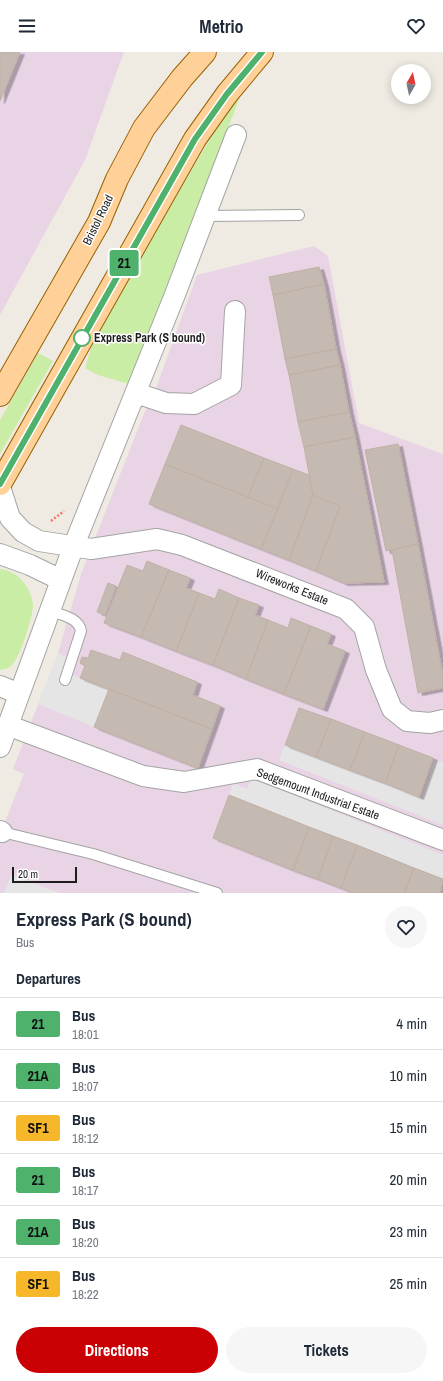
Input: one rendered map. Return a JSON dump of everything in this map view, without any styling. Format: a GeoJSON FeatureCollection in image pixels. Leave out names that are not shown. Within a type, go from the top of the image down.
{"type":"FeatureCollection","features":[{"type":"Feature","properties":{"kind":"main road","name":"Bristol Road"},"geometry":{"type":"LineString","coordinates":[[0,395],[99,222],[117,179],[144,128],[182,78],[205,52]]}},
{"type":"Feature","properties":{"kind":"main road"},"geometry":{"type":"LineString","coordinates":[[0,484],[195,139],[227,94],[262,52]]}},
{"type":"Feature","properties":{"kind":"street"},"geometry":{"type":"LineString","coordinates":[[0,748],[7,725],[74,546],[136,393],[236,135]]}},
{"type":"Feature","properties":{"kind":"street"},"geometry":{"type":"LineString","coordinates":[[136,393],[166,403],[194,404],[231,385],[235,310]]}},
{"type":"Feature","properties":{"kind":"street","name":"Wireworks Estate"},"geometry":{"type":"LineString","coordinates":[[0,487],[10,518],[23,532],[39,541],[91,549],[157,539],[182,545],[346,608],[364,627],[376,670],[392,709],[407,721],[430,723],[443,720]]}},
{"type":"Feature","properties":{"kind":"street"},"geometry":{"type":"LineString","coordinates":[[0,554],[30,565],[61,580]]}},
{"type":"Feature","properties":{"kind":"street"},"geometry":{"type":"LineString","coordinates":[[0,686],[19,694]]}},
{"type":"Feature","properties":{"kind":"street","name":"Sedgemount Industrial Estate"},"geometry":{"type":"LineString","coordinates":[[7,725],[143,776],[184,782],[256,769],[443,840]]}},
{"type":"Feature","properties":{"kind":"lane"},"geometry":{"type":"LineString","coordinates":[[204,216],[299,216]]}},
{"type":"Feature","properties":{"kind":"lane"},"geometry":{"type":"LineString","coordinates":[[50,610],[76,621],[80,625],[81,631],[65,680]]}},
{"type":"Feature","properties":{"kind":"lane"},"geometry":{"type":"LineString","coordinates":[[1,831],[92,854],[217,893]]}},
{"type":"Feature","properties":{"kind":"path"},"geometry":{"type":"LineString","coordinates":[[47,523],[54,520],[68,507]]}},
{"type":"Feature","properties":{"kind":"shaded area"},"geometry":{"type":"Polygon","coordinates":[[[0,52],[124,52],[85,160],[0,315],[0,52]]]}},
{"type":"Feature","properties":{"kind":"shaded area"},"geometry":{"type":"Polygon","coordinates":[[[314,246],[328,256],[359,423],[443,454],[443,893],[0,893],[0,834],[24,774],[13,769],[58,653],[81,574],[143,416],[156,388],[197,275],[314,246]]]}},
{"type":"Feature","properties":{"kind":"shaded area"},"geometry":{"type":"Polygon","coordinates":[[[58,653],[72,659],[67,673],[109,689],[94,727],[38,704],[58,653]]]}},
{"type":"Feature","properties":{"kind":"shaded area"},"geometry":{"type":"Polygon","coordinates":[[[285,745],[422,798],[434,760],[443,763],[443,825],[279,760],[285,745]]]}},
{"type":"Feature","properties":{"kind":"shaded area"},"geometry":{"type":"Polygon","coordinates":[[[251,778],[443,855],[443,879],[229,795],[233,783],[247,789],[251,778]]]}},
{"type":"Feature","properties":{"kind":"shaded area"},"geometry":{"type":"Polygon","coordinates":[[[11,875],[60,893],[4,893],[11,875]]]}},
{"type":"Feature","properties":{"kind":"green space"},"geometry":{"type":"Polygon","coordinates":[[[240,97],[129,384],[98,375],[85,368],[95,335],[221,120],[240,97]]]}},
{"type":"Feature","properties":{"kind":"green space"},"geometry":{"type":"Polygon","coordinates":[[[38,353],[53,361],[0,454],[0,420],[38,353]]]}},
{"type":"Feature","properties":{"kind":"green space"},"geometry":{"type":"Polygon","coordinates":[[[0,569],[6,570],[18,576],[27,586],[33,605],[31,618],[20,652],[11,666],[0,670],[0,569]]]}},
{"type":"Feature","properties":{"kind":"building"},"geometry":{"type":"Polygon","coordinates":[[[0,52],[20,52],[0,101],[0,52]]]}},
{"type":"Feature","properties":{"kind":"building"},"geometry":{"type":"Polygon","coordinates":[[[319,267],[324,284],[273,295],[269,277],[319,267]]]}},
{"type":"Feature","properties":{"kind":"building"},"geometry":{"type":"Polygon","coordinates":[[[324,284],[336,349],[285,359],[273,295],[324,284]]]}},
{"type":"Feature","properties":{"kind":"building"},"geometry":{"type":"Polygon","coordinates":[[[336,349],[340,365],[289,375],[285,359],[336,349]]]}},
{"type":"Feature","properties":{"kind":"building"},"geometry":{"type":"Polygon","coordinates":[[[340,365],[349,412],[298,422],[289,375],[340,365]]]}},
{"type":"Feature","properties":{"kind":"building"},"geometry":{"type":"Polygon","coordinates":[[[349,412],[355,437],[304,447],[298,422],[349,412]]]}},
{"type":"Feature","properties":{"kind":"building"},"geometry":{"type":"Polygon","coordinates":[[[181,425],[264,458],[248,497],[165,464],[181,425]]]}},
{"type":"Feature","properties":{"kind":"building"},"geometry":{"type":"Polygon","coordinates":[[[355,437],[384,582],[344,583],[316,571],[340,506],[313,495],[304,447],[355,437]]]}},
{"type":"Feature","properties":{"kind":"building"},"geometry":{"type":"Polygon","coordinates":[[[398,444],[418,544],[386,551],[365,450],[398,444]]]}},
{"type":"Feature","properties":{"kind":"building"},"geometry":{"type":"Polygon","coordinates":[[[264,458],[293,469],[278,509],[248,497],[264,458]]]}},
{"type":"Feature","properties":{"kind":"building"},"geometry":{"type":"Polygon","coordinates":[[[165,464],[278,509],[261,549],[149,504],[165,464]]]}},
{"type":"Feature","properties":{"kind":"building"},"geometry":{"type":"Polygon","coordinates":[[[293,469],[309,475],[313,495],[289,560],[261,549],[293,469]]]}},
{"type":"Feature","properties":{"kind":"building"},"geometry":{"type":"Polygon","coordinates":[[[313,495],[340,506],[316,571],[289,560],[313,495]]]}},
{"type":"Feature","properties":{"kind":"building"},"geometry":{"type":"Polygon","coordinates":[[[418,544],[443,676],[443,688],[418,693],[392,550],[418,544]]]}},
{"type":"Feature","properties":{"kind":"building"},"geometry":{"type":"Polygon","coordinates":[[[147,561],[169,570],[141,637],[104,623],[127,565],[143,571],[147,561]]]}},
{"type":"Feature","properties":{"kind":"building"},"geometry":{"type":"Polygon","coordinates":[[[169,570],[190,578],[186,588],[199,593],[176,651],[141,637],[169,570]]]}},
{"type":"Feature","properties":{"kind":"building"},"geometry":{"type":"Polygon","coordinates":[[[108,583],[116,586],[105,615],[97,612],[108,583]]]}},
{"type":"Feature","properties":{"kind":"building"},"geometry":{"type":"Polygon","coordinates":[[[219,589],[239,598],[213,665],[176,651],[199,593],[215,599],[219,589]]]}},
{"type":"Feature","properties":{"kind":"building"},"geometry":{"type":"Polygon","coordinates":[[[239,598],[259,605],[255,615],[268,620],[246,679],[213,665],[239,598]]]}},
{"type":"Feature","properties":{"kind":"building"},"geometry":{"type":"Polygon","coordinates":[[[291,618],[311,626],[284,694],[246,679],[268,620],[288,628],[291,618]]]}},
{"type":"Feature","properties":{"kind":"building"},"geometry":{"type":"Polygon","coordinates":[[[311,626],[331,634],[327,644],[345,651],[323,709],[284,694],[311,626]]]}},
{"type":"Feature","properties":{"kind":"building"},"geometry":{"type":"Polygon","coordinates":[[[91,650],[120,660],[123,652],[197,682],[193,695],[220,706],[212,729],[80,678],[85,666],[80,663],[82,657],[88,658],[91,650]]]}},
{"type":"Feature","properties":{"kind":"building"},"geometry":{"type":"Polygon","coordinates":[[[109,689],[212,729],[198,768],[94,727],[109,689]]]}},
{"type":"Feature","properties":{"kind":"building"},"geometry":{"type":"Polygon","coordinates":[[[299,708],[331,719],[316,757],[285,745],[299,708]]]}},
{"type":"Feature","properties":{"kind":"building"},"geometry":{"type":"Polygon","coordinates":[[[331,719],[365,732],[350,770],[316,757],[331,719]]]}},
{"type":"Feature","properties":{"kind":"building"},"geometry":{"type":"Polygon","coordinates":[[[365,732],[399,745],[385,783],[350,770],[365,732]]]}},
{"type":"Feature","properties":{"kind":"building"},"geometry":{"type":"Polygon","coordinates":[[[399,745],[433,758],[419,797],[385,783],[399,745]]]}},
{"type":"Feature","properties":{"kind":"building"},"geometry":{"type":"Polygon","coordinates":[[[229,795],[309,827],[293,870],[213,838],[229,795]]]}},
{"type":"Feature","properties":{"kind":"building"},"geometry":{"type":"Polygon","coordinates":[[[309,827],[333,836],[318,879],[293,870],[309,827]]]}},
{"type":"Feature","properties":{"kind":"building"},"geometry":{"type":"Polygon","coordinates":[[[333,836],[357,845],[341,888],[318,879],[333,836]]]}},
{"type":"Feature","properties":{"kind":"building"},"geometry":{"type":"Polygon","coordinates":[[[357,845],[414,868],[404,893],[353,893],[341,888],[357,845]]]}},
{"type":"Feature","properties":{"kind":"building"},"geometry":{"type":"Polygon","coordinates":[[[414,868],[443,879],[440,893],[404,893],[414,868]]]}},
{"type":"Feature","properties":{"kind":"bus line","name":"21"},"geometry":{"type":"LineString","coordinates":[[0,484],[159,200],[195,139],[227,94],[262,52]]}},
{"type":"Feature","properties":{"kind":"place","name":"Express Park (S bound)"},"geometry":{"type":"Point","coordinates":[82,338]}}]}
